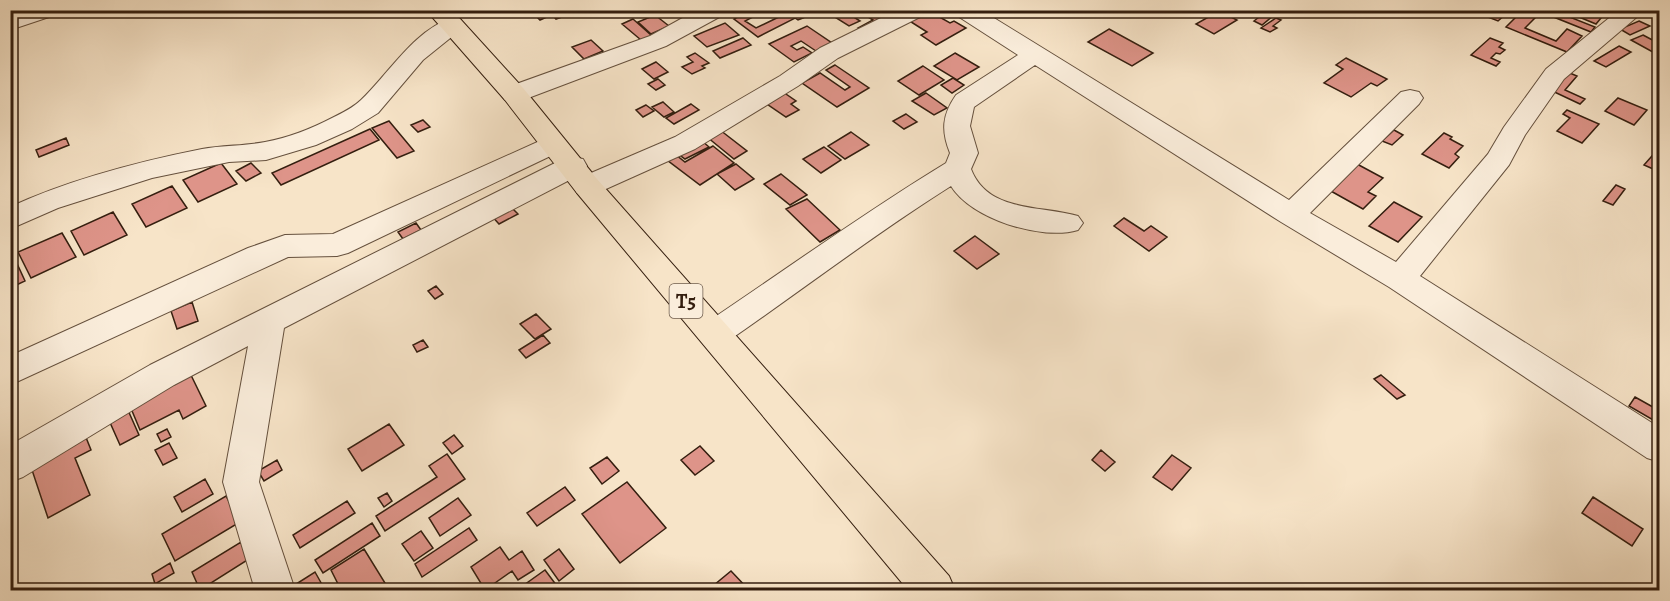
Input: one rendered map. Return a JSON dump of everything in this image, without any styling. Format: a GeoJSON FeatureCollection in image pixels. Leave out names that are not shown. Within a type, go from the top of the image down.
{"type":"FeatureCollection","features":[{"type":"Feature","properties":{"kind":"highway","name":"T5"},"geometry":{"type":"LineString","coordinates":[[445,18],[514,94],[571,165],[934,591]]}},
{"type":"Feature","properties":{"kind":"street"},"geometry":{"type":"LineString","coordinates":[[10,23],[47,10]]}},
{"type":"Feature","properties":{"kind":"street"},"geometry":{"type":"LineString","coordinates":[[514,94],[658,41],[715,10]]}},
{"type":"Feature","properties":{"kind":"street"},"geometry":{"type":"LineString","coordinates":[[10,371],[285,246],[337,245],[571,165],[685,143],[774,91],[829,53],[916,10]]}},
{"type":"Feature","properties":{"kind":"street"},"geometry":{"type":"LineString","coordinates":[[964,10],[1291,215],[1400,279],[1659,447]]}},
{"type":"Feature","properties":{"kind":"street"},"geometry":{"type":"LineString","coordinates":[[1400,279],[1499,159],[1513,133],[1555,74],[1634,10]]}},
{"type":"Feature","properties":{"kind":"street"},"geometry":{"type":"LineString","coordinates":[[10,219],[48,201],[148,169],[230,153],[266,151],[307,139],[343,123],[369,107],[445,18]]}},
{"type":"Feature","properties":{"kind":"street"},"geometry":{"type":"LineString","coordinates":[[714,333],[821,261],[886,213],[957,169],[964,153],[958,140],[956,120],[959,108],[965,100],[1034,55]]}},
{"type":"Feature","properties":{"kind":"street"},"geometry":{"type":"LineString","coordinates":[[1291,215],[1410,98]]}},
{"type":"Feature","properties":{"kind":"street"},"geometry":{"type":"LineString","coordinates":[[10,466],[162,375],[571,165]]}},
{"type":"Feature","properties":{"kind":"street"},"geometry":{"type":"LineString","coordinates":[[957,169],[964,185],[980,200],[1002,211],[1039,221],[1068,223]]}},
{"type":"Feature","properties":{"kind":"street"},"geometry":{"type":"LineString","coordinates":[[269,319],[241,482],[275,591]]}},
{"type":"Feature","properties":{"kind":"building"},"geometry":{"type":"Polygon","coordinates":[[[530,10],[541,10],[547,17],[540,20],[530,10]]]}},
{"type":"Feature","properties":{"kind":"building"},"geometry":{"type":"Polygon","coordinates":[[[559,10],[582,10],[556,19],[551,13],[559,10]]]}},
{"type":"Feature","properties":{"kind":"building"},"geometry":{"type":"Polygon","coordinates":[[[751,10],[766,10],[745,21],[756,28],[785,14],[780,10],[792,10],[803,18],[798,20],[795,18],[758,37],[734,19],[751,10]]]}},
{"type":"Feature","properties":{"kind":"building"},"geometry":{"type":"Polygon","coordinates":[[[837,10],[856,10],[849,14],[860,21],[849,26],[830,14],[837,10]]]}},
{"type":"Feature","properties":{"kind":"building"},"geometry":{"type":"Polygon","coordinates":[[[857,10],[870,10],[884,21],[864,32],[858,28],[873,20],[857,10]]]}},
{"type":"Feature","properties":{"kind":"building"},"geometry":{"type":"Polygon","coordinates":[[[927,10],[950,23],[954,21],[966,28],[936,45],[921,35],[927,32],[908,20],[927,10]]]}},
{"type":"Feature","properties":{"kind":"building"},"geometry":{"type":"Polygon","coordinates":[[[1257,10],[1273,16],[1262,25],[1254,21],[1259,17],[1252,14],[1257,10]]]}},
{"type":"Feature","properties":{"kind":"building"},"geometry":{"type":"Polygon","coordinates":[[[1484,10],[1502,10],[1507,13],[1498,21],[1480,14],[1484,10]]]}},
{"type":"Feature","properties":{"kind":"building"},"geometry":{"type":"Polygon","coordinates":[[[1523,10],[1552,10],[1595,27],[1591,32],[1541,12],[1525,28],[1556,41],[1567,29],[1582,36],[1567,52],[1506,27],[1523,10]]]}},
{"type":"Feature","properties":{"kind":"building"},"geometry":{"type":"Polygon","coordinates":[[[1562,10],[1583,10],[1601,18],[1596,24],[1562,10]]]}},
{"type":"Feature","properties":{"kind":"building"},"geometry":{"type":"Polygon","coordinates":[[[1219,11],[1237,20],[1214,34],[1196,24],[1219,11]]]}},
{"type":"Feature","properties":{"kind":"building"},"geometry":{"type":"Polygon","coordinates":[[[655,15],[669,26],[651,34],[638,22],[655,15]]]}},
{"type":"Feature","properties":{"kind":"building"},"geometry":{"type":"Polygon","coordinates":[[[1276,18],[1281,20],[1273,26],[1277,28],[1270,32],[1261,28],[1276,18]]]}},
{"type":"Feature","properties":{"kind":"building"},"geometry":{"type":"Polygon","coordinates":[[[633,19],[652,36],[641,40],[622,24],[633,19]]]}},
{"type":"Feature","properties":{"kind":"building"},"geometry":{"type":"Polygon","coordinates":[[[1639,21],[1650,26],[1630,35],[1620,29],[1639,21]]]}},
{"type":"Feature","properties":{"kind":"building"},"geometry":{"type":"Polygon","coordinates":[[[725,23],[739,35],[707,47],[694,36],[725,23]]]}},
{"type":"Feature","properties":{"kind":"building"},"geometry":{"type":"Polygon","coordinates":[[[807,26],[832,43],[816,51],[801,41],[791,46],[797,50],[803,47],[812,53],[794,62],[769,44],[807,26]]]}},
{"type":"Feature","properties":{"kind":"building"},"geometry":{"type":"Polygon","coordinates":[[[1109,29],[1153,53],[1132,66],[1088,42],[1109,29]]]}},
{"type":"Feature","properties":{"kind":"building"},"geometry":{"type":"Polygon","coordinates":[[[1643,35],[1660,44],[1660,56],[1631,40],[1643,35]]]}},
{"type":"Feature","properties":{"kind":"building"},"geometry":{"type":"Polygon","coordinates":[[[743,38],[751,45],[720,58],[713,51],[743,38]]]}},
{"type":"Feature","properties":{"kind":"building"},"geometry":{"type":"Polygon","coordinates":[[[1490,38],[1503,43],[1499,47],[1505,50],[1500,54],[1496,53],[1491,58],[1500,62],[1496,66],[1471,55],[1490,38]]]}},
{"type":"Feature","properties":{"kind":"building"},"geometry":{"type":"Polygon","coordinates":[[[591,40],[603,51],[584,59],[572,47],[591,40]]]}},
{"type":"Feature","properties":{"kind":"building"},"geometry":{"type":"Polygon","coordinates":[[[1619,46],[1631,52],[1606,67],[1594,61],[1619,46]]]}},
{"type":"Feature","properties":{"kind":"building"},"geometry":{"type":"Polygon","coordinates":[[[695,53],[709,63],[702,66],[705,68],[692,74],[682,67],[693,62],[687,57],[695,53]]]}},
{"type":"Feature","properties":{"kind":"building"},"geometry":{"type":"Polygon","coordinates":[[[955,53],[979,67],[957,80],[934,66],[955,53]]]}},
{"type":"Feature","properties":{"kind":"building"},"geometry":{"type":"Polygon","coordinates":[[[1346,58],[1387,79],[1377,86],[1371,83],[1351,97],[1324,83],[1343,69],[1336,65],[1346,58]]]}},
{"type":"Feature","properties":{"kind":"building"},"geometry":{"type":"Polygon","coordinates":[[[656,62],[668,72],[654,79],[642,69],[656,62]]]}},
{"type":"Feature","properties":{"kind":"building"},"geometry":{"type":"Polygon","coordinates":[[[835,65],[869,88],[837,107],[802,83],[820,73],[845,90],[850,87],[826,70],[835,65]]]}},
{"type":"Feature","properties":{"kind":"building"},"geometry":{"type":"Polygon","coordinates":[[[923,66],[944,80],[919,95],[898,81],[923,66]]]}},
{"type":"Feature","properties":{"kind":"building"},"geometry":{"type":"Polygon","coordinates":[[[1565,71],[1577,76],[1565,90],[1585,99],[1580,104],[1548,89],[1565,71]]]}},
{"type":"Feature","properties":{"kind":"building"},"geometry":{"type":"Polygon","coordinates":[[[953,78],[964,85],[952,93],[941,85],[953,78]]]}},
{"type":"Feature","properties":{"kind":"building"},"geometry":{"type":"Polygon","coordinates":[[[658,79],[665,85],[656,90],[648,84],[658,79]]]}},
{"type":"Feature","properties":{"kind":"building"},"geometry":{"type":"Polygon","coordinates":[[[783,92],[796,101],[791,104],[799,110],[786,117],[764,102],[783,92]]]}},
{"type":"Feature","properties":{"kind":"building"},"geometry":{"type":"Polygon","coordinates":[[[926,93],[947,108],[934,115],[912,101],[926,93]]]}},
{"type":"Feature","properties":{"kind":"building"},"geometry":{"type":"Polygon","coordinates":[[[1618,98],[1647,110],[1634,125],[1605,111],[1618,98]]]}},
{"type":"Feature","properties":{"kind":"building"},"geometry":{"type":"Polygon","coordinates":[[[663,102],[674,112],[664,117],[652,107],[663,102]]]}},
{"type":"Feature","properties":{"kind":"building"},"geometry":{"type":"Polygon","coordinates":[[[691,104],[699,110],[674,124],[666,118],[691,104]]]}},
{"type":"Feature","properties":{"kind":"building"},"geometry":{"type":"Polygon","coordinates":[[[646,105],[654,111],[643,117],[636,110],[646,105]]]}},
{"type":"Feature","properties":{"kind":"building"},"geometry":{"type":"Polygon","coordinates":[[[1567,110],[1599,124],[1582,143],[1557,131],[1570,118],[1563,114],[1567,110]]]}},
{"type":"Feature","properties":{"kind":"building"},"geometry":{"type":"Polygon","coordinates":[[[906,114],[917,122],[904,129],[893,121],[906,114]]]}},
{"type":"Feature","properties":{"kind":"building"},"geometry":{"type":"Polygon","coordinates":[[[423,120],[430,127],[418,132],[411,125],[423,120]]]}},
{"type":"Feature","properties":{"kind":"building"},"geometry":{"type":"Polygon","coordinates":[[[389,121],[414,151],[397,158],[372,128],[389,121]]]}},
{"type":"Feature","properties":{"kind":"building"},"geometry":{"type":"Polygon","coordinates":[[[370,129],[379,140],[281,185],[272,173],[370,129]]]}},
{"type":"Feature","properties":{"kind":"building"},"geometry":{"type":"Polygon","coordinates":[[[720,130],[747,151],[734,159],[707,137],[720,130]]]}},
{"type":"Feature","properties":{"kind":"building"},"geometry":{"type":"Polygon","coordinates":[[[1394,130],[1403,135],[1392,145],[1382,141],[1394,130]]]}},
{"type":"Feature","properties":{"kind":"building"},"geometry":{"type":"Polygon","coordinates":[[[851,132],[869,145],[845,159],[828,146],[851,132]]]}},
{"type":"Feature","properties":{"kind":"building"},"geometry":{"type":"Polygon","coordinates":[[[1444,133],[1463,146],[1455,154],[1459,157],[1449,168],[1422,154],[1444,133]]]}},
{"type":"Feature","properties":{"kind":"building"},"geometry":{"type":"Polygon","coordinates":[[[66,138],[69,145],[39,157],[36,150],[66,138]]]}},
{"type":"Feature","properties":{"kind":"building"},"geometry":{"type":"Polygon","coordinates":[[[701,140],[709,147],[685,159],[677,153],[701,140]]]}},
{"type":"Feature","properties":{"kind":"building"},"geometry":{"type":"Polygon","coordinates":[[[713,146],[734,163],[700,185],[667,160],[676,155],[685,162],[713,146]]]}},
{"type":"Feature","properties":{"kind":"building"},"geometry":{"type":"Polygon","coordinates":[[[824,147],[841,160],[821,173],[803,159],[824,147]]]}},
{"type":"Feature","properties":{"kind":"building"},"geometry":{"type":"Polygon","coordinates":[[[1660,148],[1660,172],[1644,165],[1660,148]]]}},
{"type":"Feature","properties":{"kind":"building"},"geometry":{"type":"Polygon","coordinates":[[[221,163],[237,184],[198,202],[183,180],[221,163]]]}},
{"type":"Feature","properties":{"kind":"building"},"geometry":{"type":"Polygon","coordinates":[[[251,163],[261,173],[246,181],[236,171],[251,163]]]}},
{"type":"Feature","properties":{"kind":"building"},"geometry":{"type":"Polygon","coordinates":[[[736,164],[754,179],[735,190],[717,174],[736,164]]]}},
{"type":"Feature","properties":{"kind":"building"},"geometry":{"type":"Polygon","coordinates":[[[1357,164],[1383,178],[1368,192],[1376,196],[1363,209],[1329,190],[1357,164]]]}},
{"type":"Feature","properties":{"kind":"building"},"geometry":{"type":"Polygon","coordinates":[[[781,174],[807,195],[790,205],[764,184],[781,174]]]}},
{"type":"Feature","properties":{"kind":"building"},"geometry":{"type":"Polygon","coordinates":[[[1616,185],[1625,189],[1613,205],[1603,201],[1616,185]]]}},
{"type":"Feature","properties":{"kind":"building"},"geometry":{"type":"Polygon","coordinates":[[[172,186],[187,208],[146,227],[132,204],[172,186]]]}},
{"type":"Feature","properties":{"kind":"building"},"geometry":{"type":"Polygon","coordinates":[[[807,199],[840,230],[820,242],[786,209],[807,199]]]}},
{"type":"Feature","properties":{"kind":"building"},"geometry":{"type":"Polygon","coordinates":[[[1394,202],[1422,217],[1398,242],[1369,226],[1394,202]]]}},
{"type":"Feature","properties":{"kind":"building"},"geometry":{"type":"Polygon","coordinates":[[[512,208],[518,214],[499,224],[490,214],[512,208]]]}},
{"type":"Feature","properties":{"kind":"building"},"geometry":{"type":"Polygon","coordinates":[[[113,212],[127,235],[84,255],[71,231],[113,212]]]}},
{"type":"Feature","properties":{"kind":"building"},"geometry":{"type":"Polygon","coordinates":[[[1124,218],[1144,231],[1151,226],[1167,237],[1149,251],[1114,226],[1124,218]]]}},
{"type":"Feature","properties":{"kind":"building"},"geometry":{"type":"Polygon","coordinates":[[[416,223],[421,230],[403,239],[398,232],[416,223]]]}},
{"type":"Feature","properties":{"kind":"building"},"geometry":{"type":"Polygon","coordinates":[[[62,233],[76,257],[31,278],[18,252],[62,233]]]}},
{"type":"Feature","properties":{"kind":"building"},"geometry":{"type":"Polygon","coordinates":[[[975,236],[999,254],[977,269],[954,251],[975,236]]]}},
{"type":"Feature","properties":{"kind":"building"},"geometry":{"type":"Polygon","coordinates":[[[14,257],[25,281],[10,288],[10,258],[14,257]]]}},
{"type":"Feature","properties":{"kind":"building"},"geometry":{"type":"Polygon","coordinates":[[[436,286],[443,294],[435,299],[428,291],[436,286]]]}},
{"type":"Feature","properties":{"kind":"building"},"geometry":{"type":"Polygon","coordinates":[[[192,302],[198,321],[177,329],[171,311],[192,302]]]}},
{"type":"Feature","properties":{"kind":"building"},"geometry":{"type":"Polygon","coordinates":[[[536,314],[551,329],[535,339],[520,324],[536,314]]]}},
{"type":"Feature","properties":{"kind":"building"},"geometry":{"type":"Polygon","coordinates":[[[543,335],[550,343],[526,358],[519,350],[543,335]]]}},
{"type":"Feature","properties":{"kind":"building"},"geometry":{"type":"Polygon","coordinates":[[[423,340],[428,347],[417,352],[413,345],[423,340]]]}},
{"type":"Feature","properties":{"kind":"building"},"geometry":{"type":"Polygon","coordinates":[[[188,369],[206,406],[183,419],[179,410],[140,430],[130,406],[188,369]]]}},
{"type":"Feature","properties":{"kind":"building"},"geometry":{"type":"Polygon","coordinates":[[[1381,375],[1405,395],[1397,399],[1374,379],[1381,375]]]}},
{"type":"Feature","properties":{"kind":"building"},"geometry":{"type":"Polygon","coordinates":[[[1635,397],[1660,411],[1660,424],[1629,406],[1635,397]]]}},
{"type":"Feature","properties":{"kind":"building"},"geometry":{"type":"Polygon","coordinates":[[[123,399],[139,435],[120,445],[104,409],[123,399]]]}},
{"type":"Feature","properties":{"kind":"building"},"geometry":{"type":"Polygon","coordinates":[[[389,424],[404,445],[362,471],[348,449],[389,424]]]}},
{"type":"Feature","properties":{"kind":"building"},"geometry":{"type":"Polygon","coordinates":[[[167,429],[171,437],[161,442],[157,434],[167,429]]]}},
{"type":"Feature","properties":{"kind":"building"},"geometry":{"type":"Polygon","coordinates":[[[83,430],[91,450],[75,458],[90,495],[48,518],[28,458],[83,430]]]}},
{"type":"Feature","properties":{"kind":"building"},"geometry":{"type":"Polygon","coordinates":[[[454,435],[463,446],[452,454],[443,443],[454,435]]]}},
{"type":"Feature","properties":{"kind":"building"},"geometry":{"type":"Polygon","coordinates":[[[169,443],[177,458],[163,465],[155,450],[169,443]]]}},
{"type":"Feature","properties":{"kind":"building"},"geometry":{"type":"Polygon","coordinates":[[[700,446],[714,461],[695,475],[681,460],[700,446]]]}},
{"type":"Feature","properties":{"kind":"building"},"geometry":{"type":"Polygon","coordinates":[[[1101,450],[1115,462],[1105,471],[1092,460],[1101,450]]]}},
{"type":"Feature","properties":{"kind":"building"},"geometry":{"type":"Polygon","coordinates":[[[447,454],[465,479],[385,531],[376,516],[437,477],[429,466],[447,454]]]}},
{"type":"Feature","properties":{"kind":"building"},"geometry":{"type":"Polygon","coordinates":[[[1172,455],[1191,468],[1172,490],[1153,477],[1172,455]]]}},
{"type":"Feature","properties":{"kind":"building"},"geometry":{"type":"Polygon","coordinates":[[[607,457],[619,471],[602,484],[590,468],[607,457]]]}},
{"type":"Feature","properties":{"kind":"building"},"geometry":{"type":"Polygon","coordinates":[[[277,460],[282,470],[264,481],[258,471],[277,460]]]}},
{"type":"Feature","properties":{"kind":"building"},"geometry":{"type":"Polygon","coordinates":[[[205,479],[213,494],[182,512],[174,497],[205,479]]]}},
{"type":"Feature","properties":{"kind":"building"},"geometry":{"type":"Polygon","coordinates":[[[627,482],[666,528],[620,563],[582,514],[627,482]]]}},
{"type":"Feature","properties":{"kind":"building"},"geometry":{"type":"Polygon","coordinates":[[[565,487],[575,500],[537,526],[527,513],[565,487]]]}},
{"type":"Feature","properties":{"kind":"building"},"geometry":{"type":"Polygon","coordinates":[[[387,493],[392,501],[384,507],[378,498],[387,493]]]}},
{"type":"Feature","properties":{"kind":"building"},"geometry":{"type":"Polygon","coordinates":[[[226,496],[240,522],[175,561],[162,534],[226,496]]]}},
{"type":"Feature","properties":{"kind":"building"},"geometry":{"type":"Polygon","coordinates":[[[1593,497],[1643,529],[1632,546],[1582,513],[1593,497]]]}},
{"type":"Feature","properties":{"kind":"building"},"geometry":{"type":"Polygon","coordinates":[[[458,498],[471,515],[440,536],[429,518],[458,498]]]}},
{"type":"Feature","properties":{"kind":"building"},"geometry":{"type":"Polygon","coordinates":[[[347,501],[355,513],[300,548],[293,535],[347,501]]]}},
{"type":"Feature","properties":{"kind":"building"},"geometry":{"type":"Polygon","coordinates":[[[372,523],[380,536],[323,573],[315,560],[372,523]]]}},
{"type":"Feature","properties":{"kind":"building"},"geometry":{"type":"Polygon","coordinates":[[[469,528],[477,540],[422,577],[415,564],[469,528]]]}},
{"type":"Feature","properties":{"kind":"building"},"geometry":{"type":"Polygon","coordinates":[[[421,531],[433,548],[414,561],[402,544],[421,531]]]}},
{"type":"Feature","properties":{"kind":"building"},"geometry":{"type":"Polygon","coordinates":[[[241,542],[249,559],[200,590],[192,572],[241,542]]]}},
{"type":"Feature","properties":{"kind":"building"},"geometry":{"type":"Polygon","coordinates":[[[500,547],[509,560],[522,551],[534,570],[518,580],[512,571],[485,590],[471,567],[500,547]]]}},
{"type":"Feature","properties":{"kind":"building"},"geometry":{"type":"Polygon","coordinates":[[[364,549],[385,583],[374,590],[328,590],[338,584],[331,570],[364,549]]]}},
{"type":"Feature","properties":{"kind":"building"},"geometry":{"type":"Polygon","coordinates":[[[559,549],[574,569],[559,581],[544,560],[559,549]]]}},
{"type":"Feature","properties":{"kind":"building"},"geometry":{"type":"Polygon","coordinates":[[[170,563],[174,573],[155,584],[152,574],[170,563]]]}},
{"type":"Feature","properties":{"kind":"building"},"geometry":{"type":"Polygon","coordinates":[[[545,570],[560,590],[517,590],[545,570]]]}},
{"type":"Feature","properties":{"kind":"building"},"geometry":{"type":"Polygon","coordinates":[[[731,571],[749,590],[708,590],[731,571]]]}},
{"type":"Feature","properties":{"kind":"building"},"geometry":{"type":"Polygon","coordinates":[[[315,572],[324,588],[296,590],[293,586],[315,572]]]}}]}
